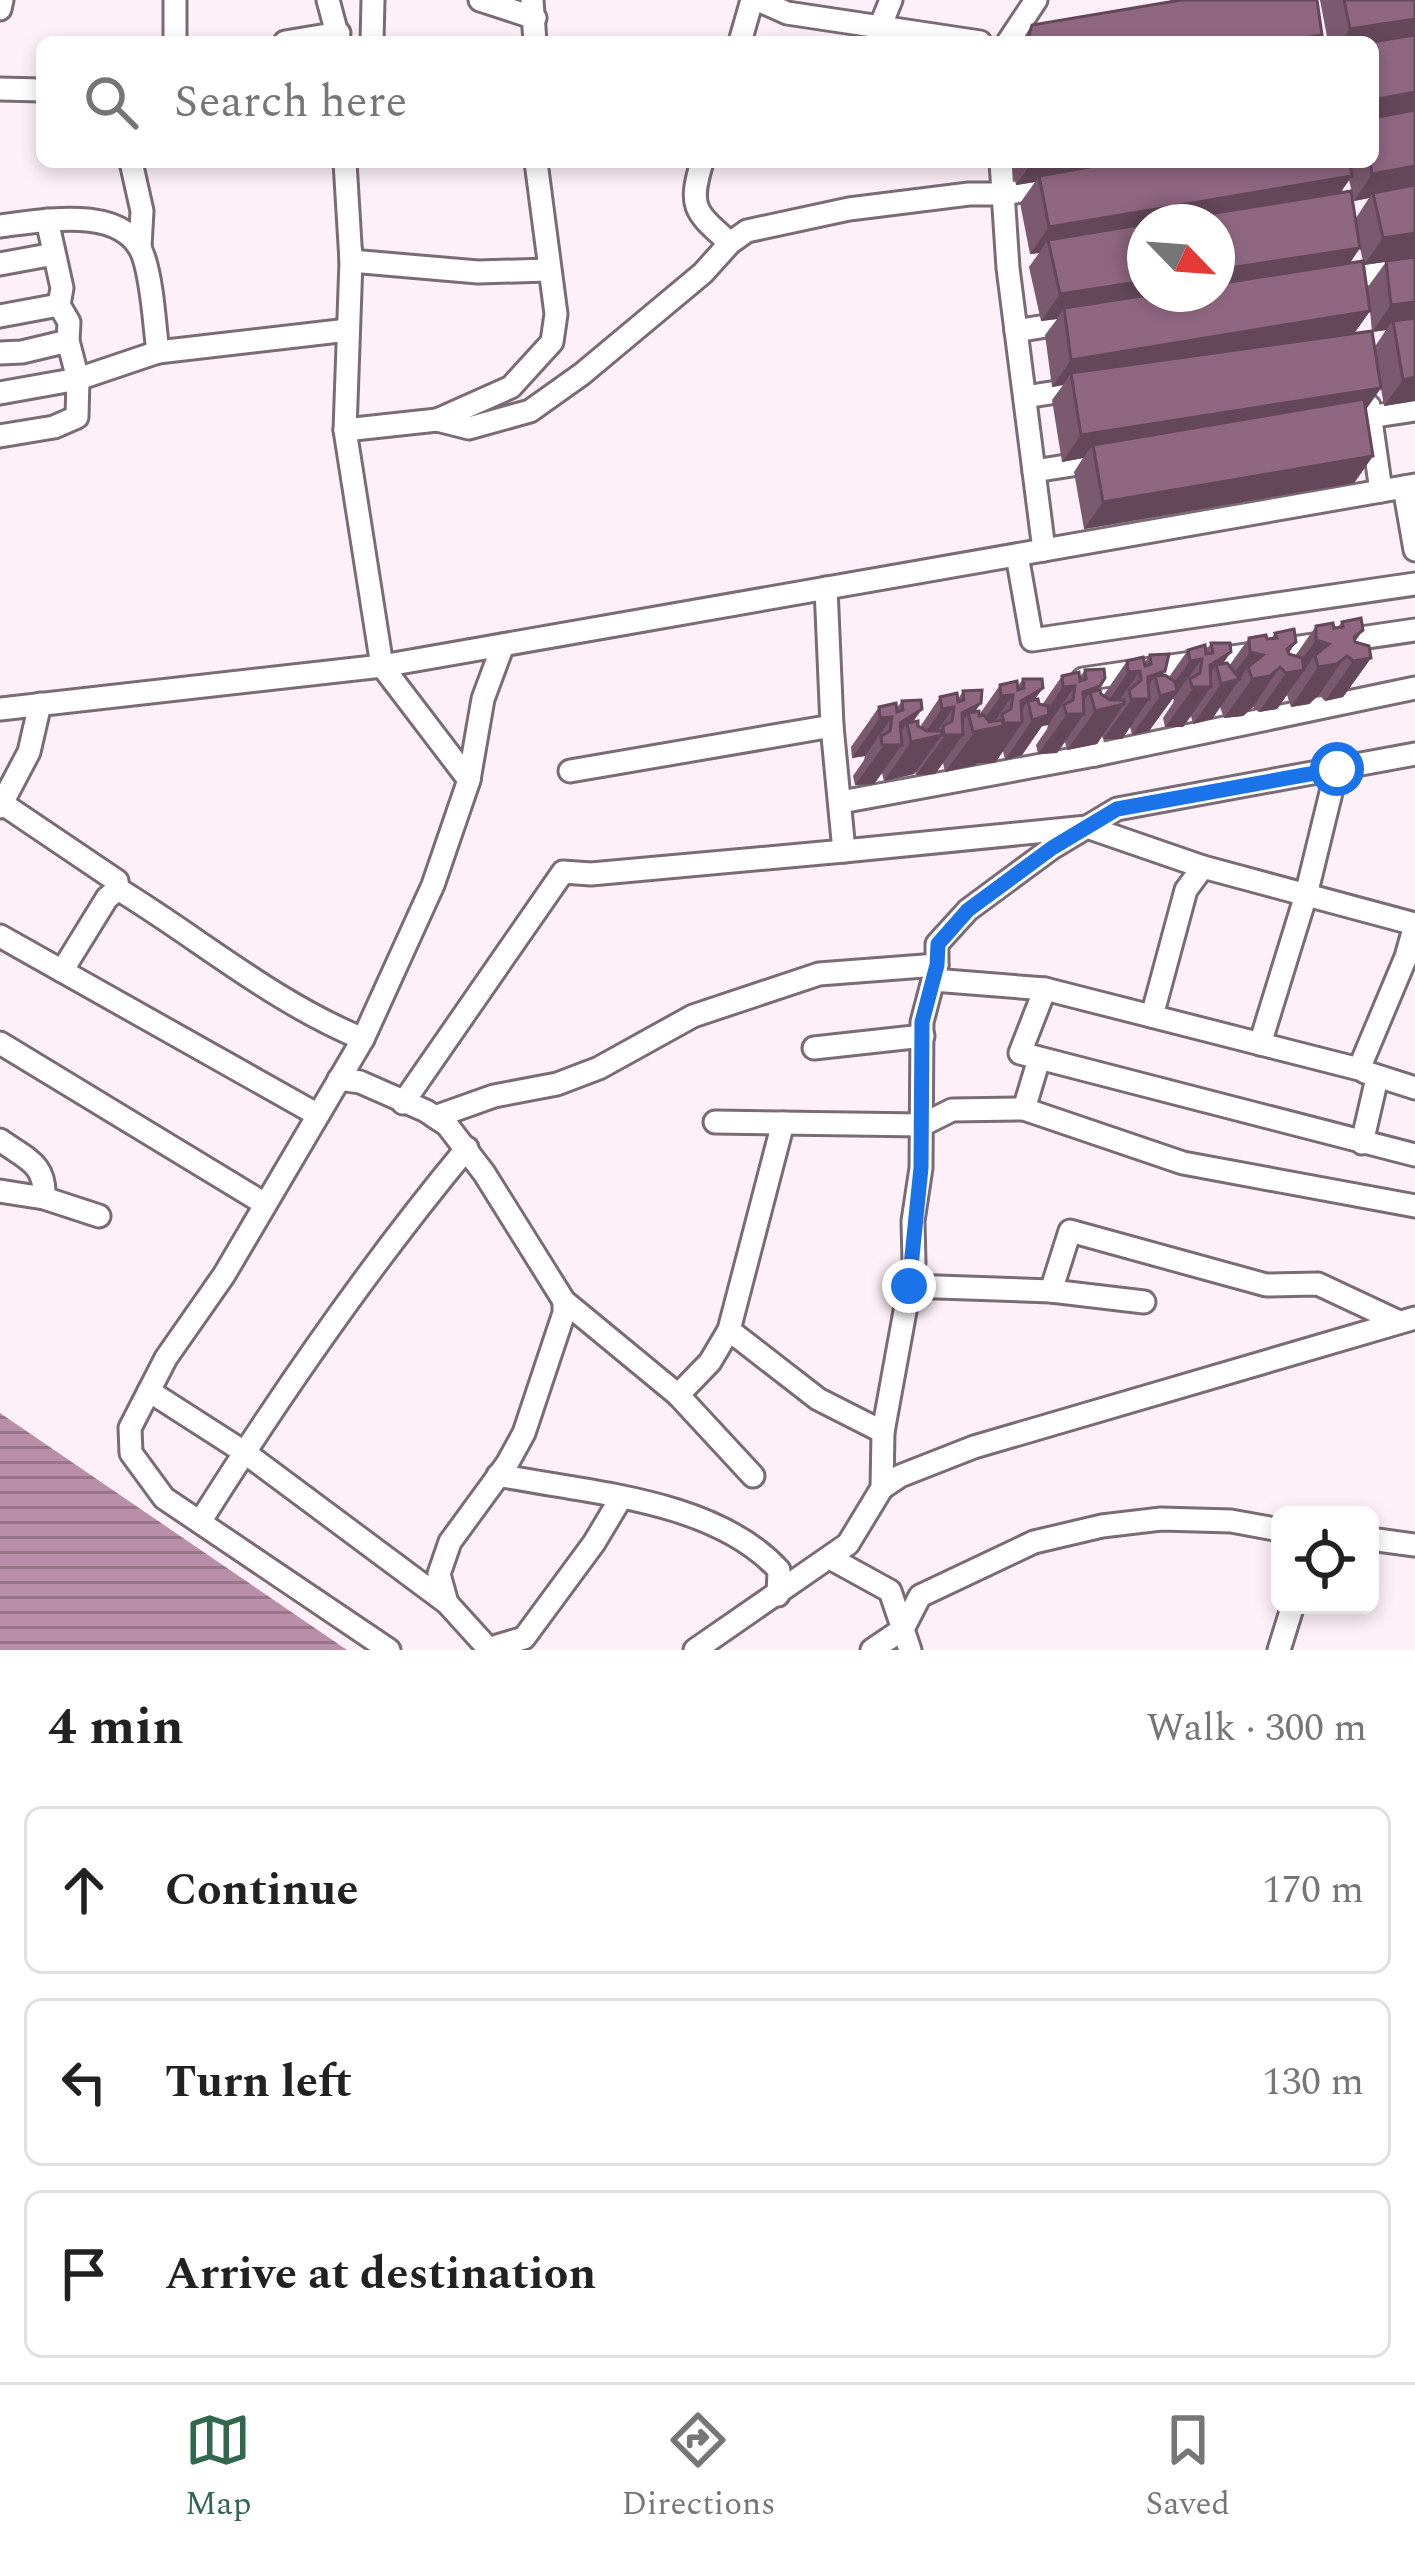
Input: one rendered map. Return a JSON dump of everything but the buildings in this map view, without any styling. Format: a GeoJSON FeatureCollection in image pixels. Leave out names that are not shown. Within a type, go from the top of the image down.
{"type":"FeatureCollection","features":[{"type":"Feature","properties":{"kind":"street"},"geometry":{"type":"LineString","coordinates":[[0,9],[2,0]]}},
{"type":"Feature","properties":{"kind":"street"},"geometry":{"type":"LineString","coordinates":[[175,0],[175,36]]}},
{"type":"Feature","properties":{"kind":"street"},"geometry":{"type":"LineString","coordinates":[[328,0],[339,36]]}},
{"type":"Feature","properties":{"kind":"street"},"geometry":{"type":"LineString","coordinates":[[480,0],[533,9]]}},
{"type":"Feature","properties":{"kind":"street"},"geometry":{"type":"LineString","coordinates":[[742,36],[755,0],[787,13],[940,36]]}},
{"type":"Feature","properties":{"kind":"street"},"geometry":{"type":"LineString","coordinates":[[880,27],[891,0]]}},
{"type":"Feature","properties":{"kind":"street"},"geometry":{"type":"LineString","coordinates":[[1012,36],[1036,0]]}},
{"type":"Feature","properties":{"kind":"street"},"geometry":{"type":"LineString","coordinates":[[366,3],[371,36]]}},
{"type":"Feature","properties":{"kind":"street"},"geometry":{"type":"LineString","coordinates":[[0,89],[36,90]]}},
{"type":"Feature","properties":{"kind":"street"},"geometry":{"type":"LineString","coordinates":[[132,168],[142,211],[140,247]]}},
{"type":"Feature","properties":{"kind":"street"},"geometry":{"type":"LineString","coordinates":[[345,168],[350,262],[346,430],[382,666],[469,780]]}},
{"type":"Feature","properties":{"kind":"street"},"geometry":{"type":"LineString","coordinates":[[350,262],[360,168]]}},
{"type":"Feature","properties":{"kind":"street"},"geometry":{"type":"LineString","coordinates":[[346,430],[436,420],[511,387],[552,342],[556,314],[537,168]]}},
{"type":"Feature","properties":{"kind":"street"},"geometry":{"type":"LineString","coordinates":[[701,168],[692,196],[700,216],[730,242]]}},
{"type":"Feature","properties":{"kind":"street"},"geometry":{"type":"LineString","coordinates":[[1001,168],[1019,266],[1016,331],[1044,550]]}},
{"type":"Feature","properties":{"kind":"street"},"geometry":{"type":"LineString","coordinates":[[436,420],[469,428],[530,411],[704,274],[730,242],[747,231],[849,209],[1074,182]]}},
{"type":"Feature","properties":{"kind":"street"},"geometry":{"type":"LineString","coordinates":[[0,226],[78,217],[125,230],[146,260],[158,352]]}},
{"type":"Feature","properties":{"kind":"street"},"geometry":{"type":"LineString","coordinates":[[0,436],[54,427],[77,417],[78,380],[68,340],[69,322],[59,305],[62,287],[47,220]]}},
{"type":"Feature","properties":{"kind":"street"},"geometry":{"type":"LineString","coordinates":[[0,264],[54,254]]}},
{"type":"Feature","properties":{"kind":"street"},"geometry":{"type":"LineString","coordinates":[[350,262],[478,272],[548,270]]}},
{"type":"Feature","properties":{"kind":"street"},"geometry":{"type":"LineString","coordinates":[[1306,284],[1415,268]]}},
{"type":"Feature","properties":{"kind":"street"},"geometry":{"type":"LineString","coordinates":[[0,316],[59,305]]}},
{"type":"Feature","properties":{"kind":"street"},"geometry":{"type":"LineString","coordinates":[[1016,331],[1105,316]]}},
{"type":"Feature","properties":{"kind":"street"},"geometry":{"type":"LineString","coordinates":[[0,393],[78,380],[158,352],[348,330]]}},
{"type":"Feature","properties":{"kind":"street"},"geometry":{"type":"LineString","coordinates":[[0,352],[22,352],[68,340]]}},
{"type":"Feature","properties":{"kind":"street"},"geometry":{"type":"LineString","coordinates":[[1365,380],[1371,417],[1400,488],[1415,550]]}},
{"type":"Feature","properties":{"kind":"street"},"geometry":{"type":"LineString","coordinates":[[1025,397],[1114,383]]}},
{"type":"Feature","properties":{"kind":"street"},"geometry":{"type":"LineString","coordinates":[[1326,424],[1415,410]]}},
{"type":"Feature","properties":{"kind":"street"},"geometry":{"type":"LineString","coordinates":[[1034,471],[1124,457]]}},
{"type":"Feature","properties":{"kind":"street"},"geometry":{"type":"LineString","coordinates":[[0,709],[382,666],[1400,488]]}},
{"type":"Feature","properties":{"kind":"street"},"geometry":{"type":"LineString","coordinates":[[1017,555],[1032,640],[1415,584]]}},
{"type":"Feature","properties":{"kind":"street"},"geometry":{"type":"LineString","coordinates":[[826,588],[844,851]]}},
{"type":"Feature","properties":{"kind":"street"},"geometry":{"type":"LineString","coordinates":[[1095,755],[1083,679],[1415,630]]}},
{"type":"Feature","properties":{"kind":"street"},"geometry":{"type":"LineString","coordinates":[[389,1650],[164,1498],[131,1454],[130,1428],[166,1358],[224,1275],[363,1039],[433,885],[469,780],[483,699],[503,645]]}},
{"type":"Feature","properties":{"kind":"street"},"geometry":{"type":"LineString","coordinates":[[842,802],[1415,688]]}},
{"type":"Feature","properties":{"kind":"street"},"geometry":{"type":"LineString","coordinates":[[40,704],[29,752],[2,805],[117,881],[118,889],[231,967],[322,1022],[363,1039]]}},
{"type":"Feature","properties":{"kind":"street"},"geometry":{"type":"LineString","coordinates":[[570,771],[832,726]]}},
{"type":"Feature","properties":{"kind":"street"},"geometry":{"type":"LineString","coordinates":[[882,1488],[883,1432],[914,1262],[913,1222],[921,1168],[922,1022],[938,944],[968,910],[1117,809],[1415,754]]}},
{"type":"Feature","properties":{"kind":"street"},"geometry":{"type":"LineString","coordinates":[[1260,1043],[1306,895],[1337,769]]}},
{"type":"Feature","properties":{"kind":"street"},"geometry":{"type":"LineString","coordinates":[[403,1102],[563,872],[591,874],[1087,827],[1203,867],[1415,925],[1368,1073],[1362,1143]]}},
{"type":"Feature","properties":{"kind":"street"},"geometry":{"type":"LineString","coordinates":[[1152,1016],[1186,890],[1203,867]]}},
{"type":"Feature","properties":{"kind":"street"},"geometry":{"type":"LineString","coordinates":[[62,971],[107,898],[118,889]]}},
{"type":"Feature","properties":{"kind":"street"},"geometry":{"type":"LineString","coordinates":[[0,936],[318,1115]]}},
{"type":"Feature","properties":{"kind":"street"},"geometry":{"type":"LineString","coordinates":[[435,1117],[494,1096],[557,1084],[598,1068],[693,1016],[819,974],[935,972],[1045,989],[1415,1088]]}},
{"type":"Feature","properties":{"kind":"street"},"geometry":{"type":"LineString","coordinates":[[1045,989],[1020,1053],[1415,1155]]}},
{"type":"Feature","properties":{"kind":"street"},"geometry":{"type":"LineString","coordinates":[[814,1048],[923,1036]]}},
{"type":"Feature","properties":{"kind":"street"},"geometry":{"type":"LineString","coordinates":[[0,1043],[265,1204]]}},
{"type":"Feature","properties":{"kind":"street"},"geometry":{"type":"LineString","coordinates":[[1024,1109],[1040,1059]]}},
{"type":"Feature","properties":{"kind":"street"},"geometry":{"type":"LineString","coordinates":[[339,1079],[360,1082],[435,1117],[467,1148],[564,1301],[678,1395],[753,1475]]}},
{"type":"Feature","properties":{"kind":"street"},"geometry":{"type":"LineString","coordinates":[[716,1122],[922,1125],[952,1110],[1024,1109],[1184,1162],[1415,1206]]}},
{"type":"Feature","properties":{"kind":"street"},"geometry":{"type":"LineString","coordinates":[[678,1395],[710,1362],[729,1330],[783,1123]]}},
{"type":"Feature","properties":{"kind":"street"},"geometry":{"type":"LineString","coordinates":[[0,1140],[41,1170],[44,1198]]}},
{"type":"Feature","properties":{"kind":"street"},"geometry":{"type":"LineString","coordinates":[[200,1522],[401,1227],[467,1148]]}},
{"type":"Feature","properties":{"kind":"street"},"geometry":{"type":"LineString","coordinates":[[0,1191],[44,1198],[99,1216]]}},
{"type":"Feature","properties":{"kind":"street"},"geometry":{"type":"LineString","coordinates":[[1051,1292],[1070,1231],[1266,1285],[1318,1284],[1406,1319]]}},
{"type":"Feature","properties":{"kind":"street"},"geometry":{"type":"LineString","coordinates":[[909,1286],[1051,1292],[1144,1302]]}},
{"type":"Feature","properties":{"kind":"street"},"geometry":{"type":"LineString","coordinates":[[447,1603],[439,1574],[450,1542],[524,1433],[564,1301]]}},
{"type":"Feature","properties":{"kind":"street"},"geometry":{"type":"LineString","coordinates":[[695,1650],[848,1544],[882,1488],[900,1476],[974,1447],[1406,1319]]}},
{"type":"Feature","properties":{"kind":"street"},"geometry":{"type":"LineString","coordinates":[[729,1330],[818,1399],[883,1432]]}},
{"type":"Feature","properties":{"kind":"street"},"geometry":{"type":"LineString","coordinates":[[149,1391],[244,1452],[447,1603],[493,1648],[524,1638],[594,1544],[621,1498]]}},
{"type":"Feature","properties":{"kind":"street"},"geometry":{"type":"LineString","coordinates":[[498,1475],[621,1498],[724,1527],[758,1546],[779,1570],[778,1594]]}},
{"type":"Feature","properties":{"kind":"street"},"geometry":{"type":"LineString","coordinates":[[906,1639],[920,1596],[1034,1542],[1102,1526],[1161,1520],[1231,1521],[1271,1528]]}},
{"type":"Feature","properties":{"kind":"street"},"geometry":{"type":"LineString","coordinates":[[1379,1540],[1415,1545]]}},
{"type":"Feature","properties":{"kind":"street"},"geometry":{"type":"LineString","coordinates":[[830,1558],[890,1591],[906,1639]]}},
{"type":"Feature","properties":{"kind":"street"},"geometry":{"type":"LineString","coordinates":[[1279,1650],[1290,1614]]}},
{"type":"Feature","properties":{"kind":"street"},"geometry":{"type":"LineString","coordinates":[[872,1650],[906,1639]]}},
{"type":"Feature","properties":{"kind":"shaded area"},"geometry":{"type":"Polygon","coordinates":[[[0,1413],[347,1650],[0,1650],[0,1413]]]}},
{"type":"Feature","properties":{"kind":"route"},"geometry":{"type":"LineString","coordinates":[[909,1286],[921,1168],[922,1022],[938,944],[968,910],[1052,848],[1117,809],[1337,769]]}}]}
